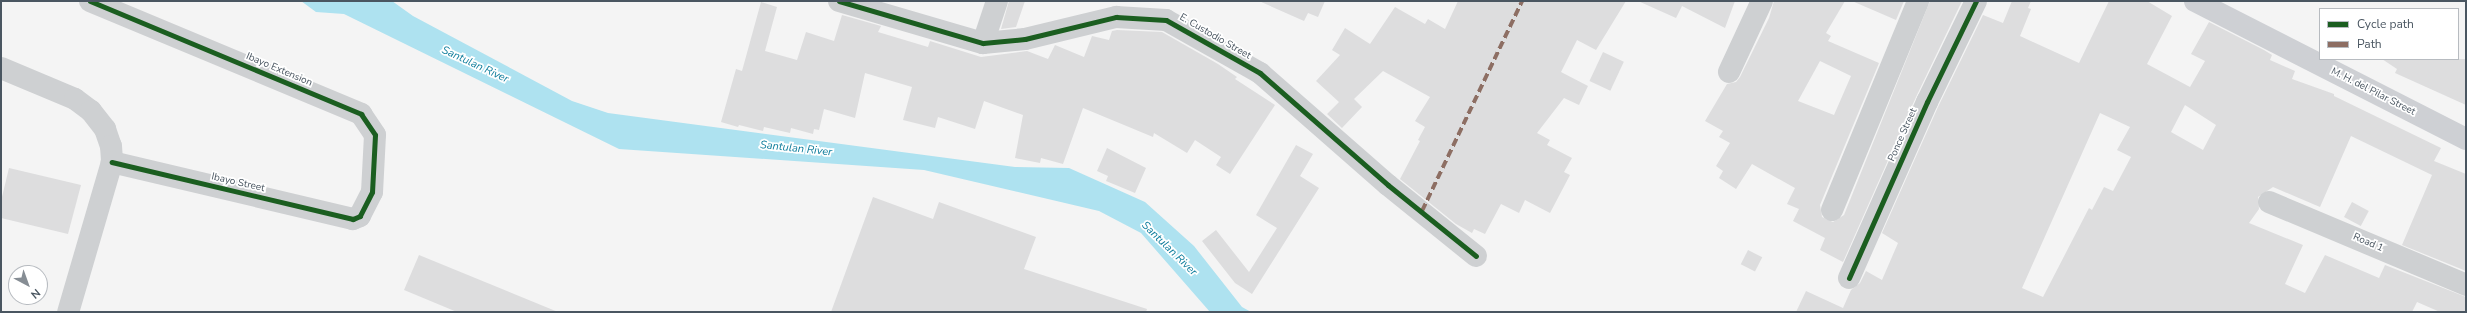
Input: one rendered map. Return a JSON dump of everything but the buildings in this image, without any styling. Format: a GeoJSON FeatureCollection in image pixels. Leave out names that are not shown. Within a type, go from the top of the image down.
{"type":"FeatureCollection","features":[{"type":"Feature","properties":{"kind":"main road","name":"M. H. del Pilar Street"},"geometry":{"type":"LineString","coordinates":[[2195,1],[2466,139]]}},
{"type":"Feature","properties":{"kind":"street","name":"Ibayo Extension"},"geometry":{"type":"LineString","coordinates":[[90,1],[361,114],[375,135],[372,192],[360,216]]}},
{"type":"Feature","properties":{"kind":"street"},"geometry":{"type":"LineString","coordinates":[[983,43],[997,1]]}},
{"type":"Feature","properties":{"kind":"street"},"geometry":{"type":"LineString","coordinates":[[1729,72],[1762,1]]}},
{"type":"Feature","properties":{"kind":"street"},"geometry":{"type":"LineString","coordinates":[[1832,210],[1918,1]]}},
{"type":"Feature","properties":{"kind":"street","name":"Ponce Street"},"geometry":{"type":"LineString","coordinates":[[1850,278],[1927,102],[1976,1]]}},
{"type":"Feature","properties":{"kind":"street","name":"E. Custodio Street"},"geometry":{"type":"LineString","coordinates":[[845,2],[983,43],[1025,39],[1116,17],[1166,20],[1260,74],[1388,185],[1476,256]]}},
{"type":"Feature","properties":{"kind":"street"},"geometry":{"type":"LineString","coordinates":[[1,68],[75,99],[91,111],[105,129],[112,162],[68,312]]}},
{"type":"Feature","properties":{"kind":"street","name":"Ibayo Street"},"geometry":{"type":"LineString","coordinates":[[112,162],[353,219],[360,216]]}},
{"type":"Feature","properties":{"kind":"street","name":"Road 1"},"geometry":{"type":"LineString","coordinates":[[2269,202],[2466,285]]}},
{"type":"Feature","properties":{"kind":"water","name":"Santulan River"},"geometry":{"type":"Polygon","coordinates":[[[301,1],[392,1],[413,16],[572,101],[608,113],[1015,167],[1069,168],[1145,202],[1194,246],[1242,307],[1251,312],[1210,312],[1141,233],[1099,211],[924,170],[619,149],[344,14],[316,12],[301,1]]]}},
{"type":"Feature","properties":{"kind":"marked path"},"geometry":{"type":"LineString","coordinates":[[1422,211],[1522,1]]}},
{"type":"Feature","properties":{"kind":"cycle path"},"geometry":{"type":"LineString","coordinates":[[90,1],[361,114],[375,135],[372,192],[360,216],[353,219],[112,162]]}},
{"type":"Feature","properties":{"kind":"cycle path"},"geometry":{"type":"LineString","coordinates":[[839,1],[983,43],[1025,39],[1116,17],[1166,20],[1260,73],[1388,185],[1476,256]]}},
{"type":"Feature","properties":{"kind":"cycle path"},"geometry":{"type":"LineString","coordinates":[[1849,278],[1927,102],[1976,1]]}}]}
